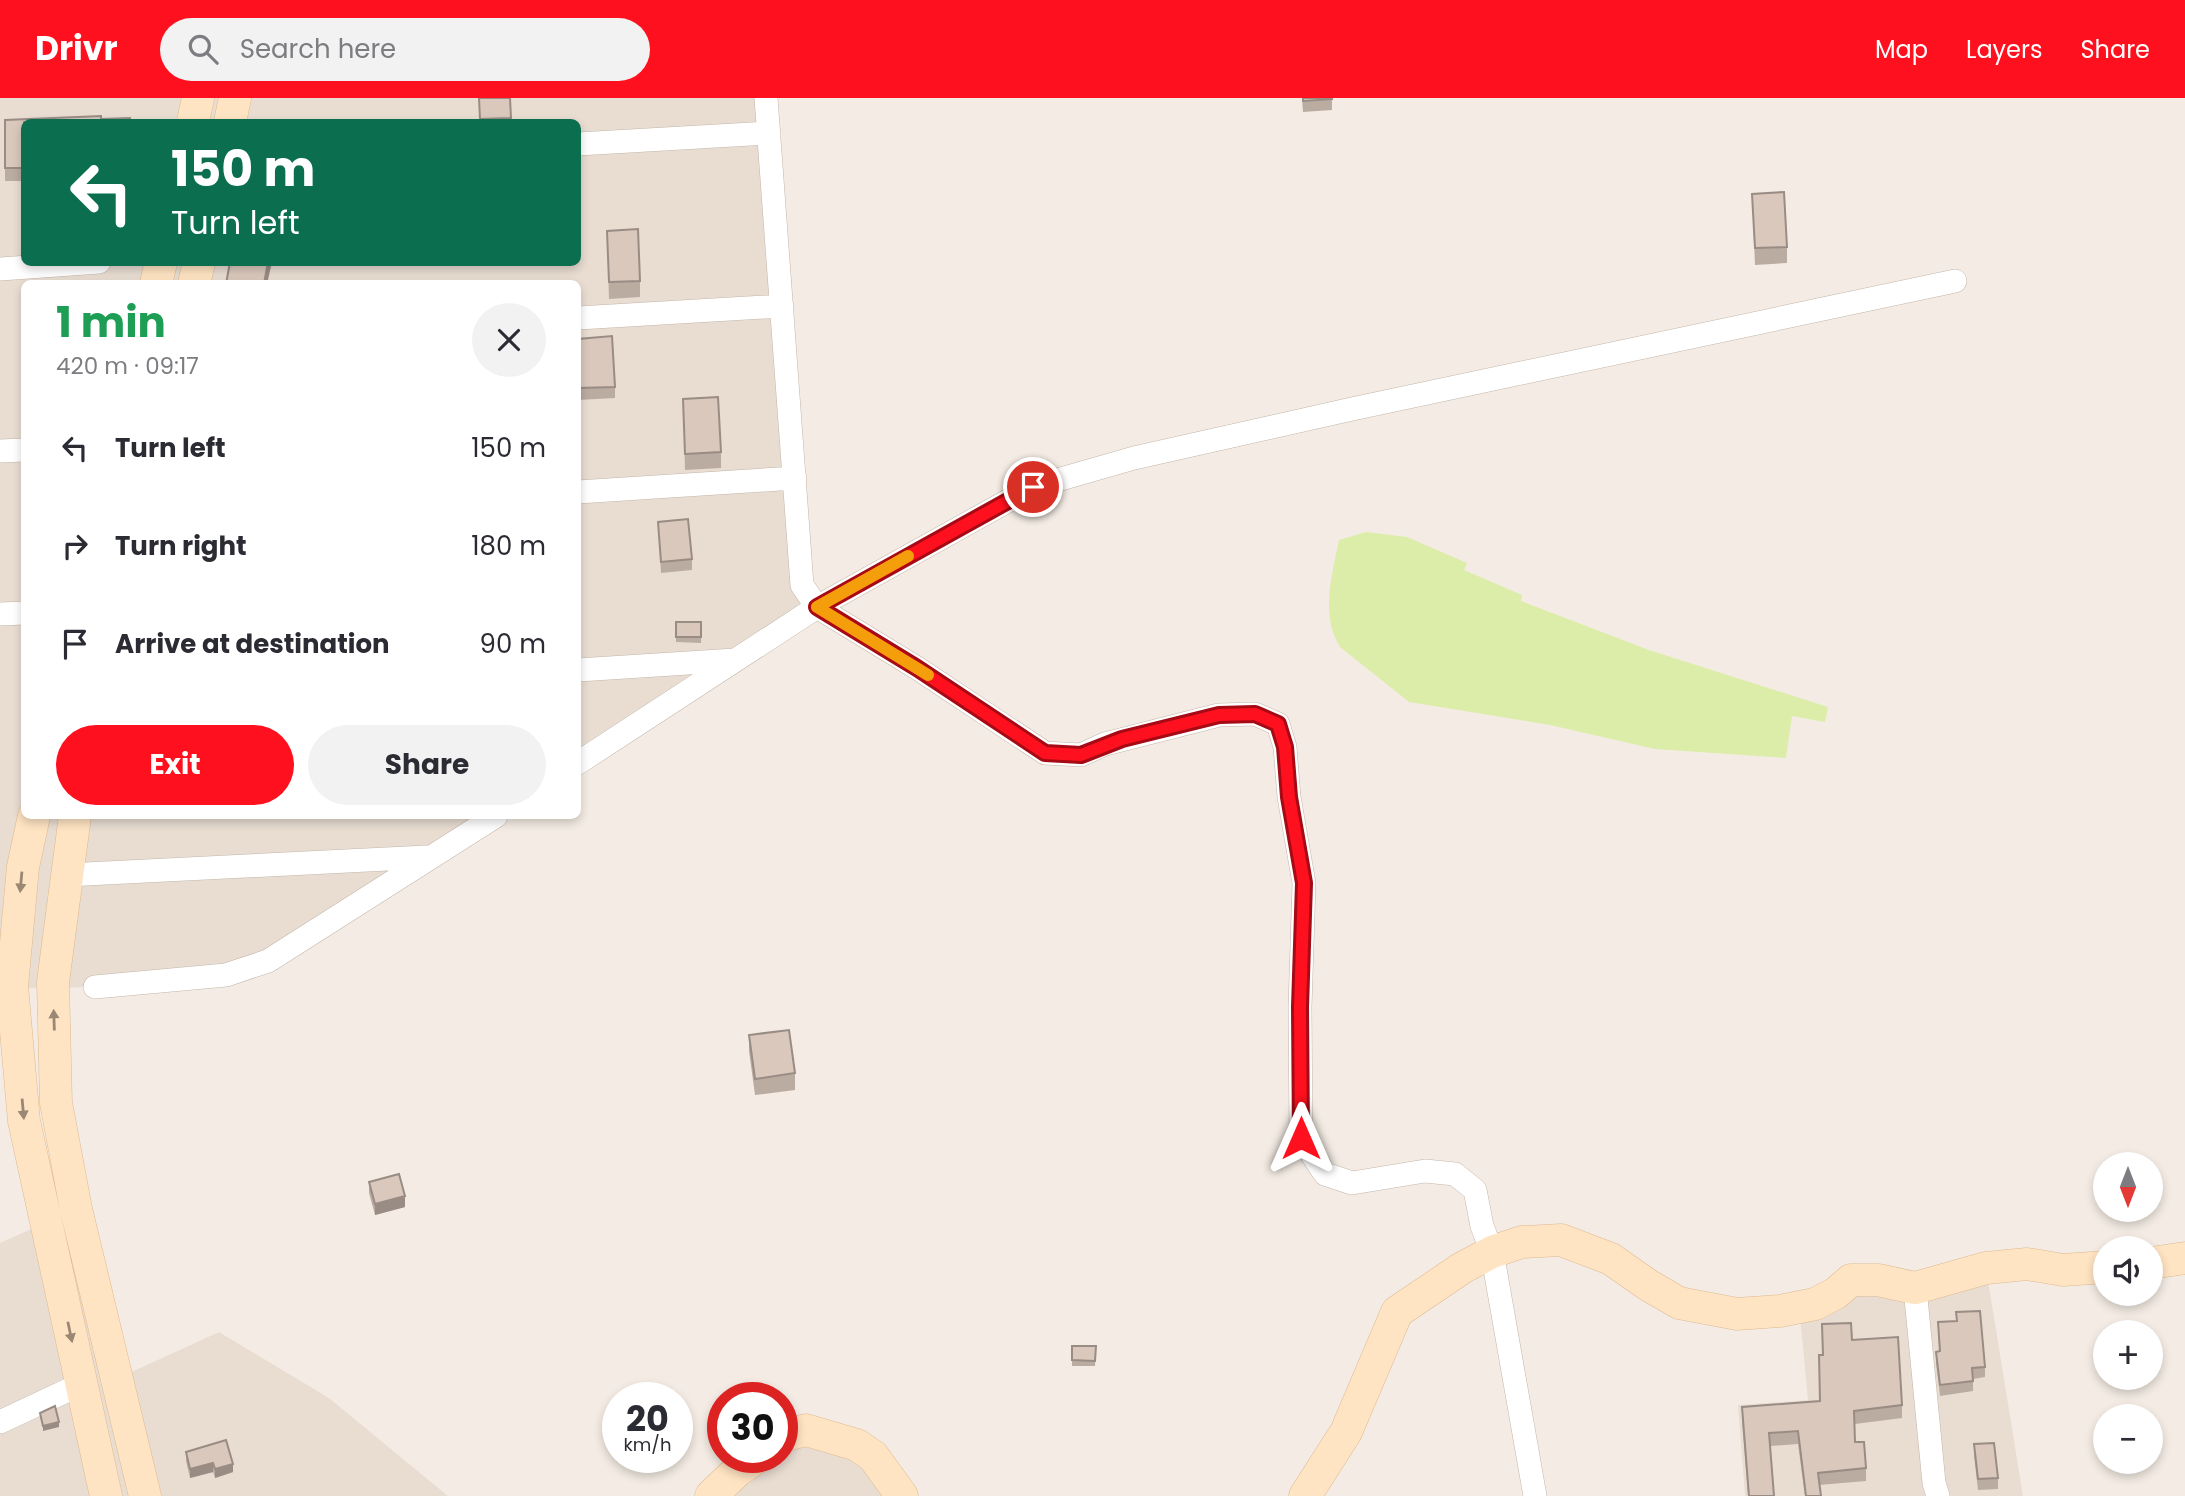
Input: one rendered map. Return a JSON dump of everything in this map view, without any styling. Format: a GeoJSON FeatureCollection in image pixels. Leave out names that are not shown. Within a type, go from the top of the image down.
{"type":"FeatureCollection","features":[{"type":"Feature","properties":{"kind":"street"},"geometry":{"type":"LineString","coordinates":[[194,119],[198,98]]}},
{"type":"Feature","properties":{"kind":"street"},"geometry":{"type":"LineString","coordinates":[[231,119],[235,98]]}},
{"type":"Feature","properties":{"kind":"street"},"geometry":{"type":"LineString","coordinates":[[766,98],[802,585],[817,607],[917,668],[1045,753],[1081,755],[1105,744],[1219,715],[1255,714],[1278,724],[1285,747],[1289,797],[1304,883],[1300,1007],[1301,1138],[1325,1174],[1352,1183],[1425,1171],[1455,1174],[1475,1190],[1482,1226],[1492,1252],[1535,1496]]}},
{"type":"Feature","properties":{"kind":"street"},"geometry":{"type":"LineString","coordinates":[[581,144],[769,132]]}},
{"type":"Feature","properties":{"kind":"street"},"geometry":{"type":"LineString","coordinates":[[0,270],[50,266]]}},
{"type":"Feature","properties":{"kind":"street"},"geometry":{"type":"LineString","coordinates":[[581,761],[817,607],[1033,487],[1134,458],[1352,409],[1955,281]]}},
{"type":"Feature","properties":{"kind":"street"},"geometry":{"type":"LineString","coordinates":[[581,318],[782,306]]}},
{"type":"Feature","properties":{"kind":"street"},"geometry":{"type":"LineString","coordinates":[[0,451],[21,450]]}},
{"type":"Feature","properties":{"kind":"street"},"geometry":{"type":"LineString","coordinates":[[581,492],[795,478]]}},
{"type":"Feature","properties":{"kind":"street"},"geometry":{"type":"LineString","coordinates":[[0,614],[21,613]]}},
{"type":"Feature","properties":{"kind":"street"},"geometry":{"type":"LineString","coordinates":[[581,670],[738,660]]}},
{"type":"Feature","properties":{"kind":"street"},"geometry":{"type":"LineString","coordinates":[[33,819],[23,867],[12,986],[24,1121],[106,1496]]}},
{"type":"Feature","properties":{"kind":"street"},"geometry":{"type":"LineString","coordinates":[[75,819],[53,982],[57,1103],[76,1209],[145,1496]]}},
{"type":"Feature","properties":{"kind":"street"},"geometry":{"type":"LineString","coordinates":[[95,987],[226,975],[268,961],[491,819]]}},
{"type":"Feature","properties":{"kind":"street"},"geometry":{"type":"LineString","coordinates":[[66,875],[430,857]]}},
{"type":"Feature","properties":{"kind":"street"},"geometry":{"type":"LineString","coordinates":[[1305,1496],[1346,1432],[1397,1312],[1462,1268],[1492,1252],[1522,1242],[1561,1240],[1611,1259],[1679,1303],[1737,1314],[1780,1311],[1815,1304],[1836,1293],[1851,1280],[1878,1280],[1915,1288],[1986,1268],[2027,1264],[2063,1270],[2093,1268]]}},
{"type":"Feature","properties":{"kind":"street"},"geometry":{"type":"LineString","coordinates":[[2163,1261],[2185,1258]]}},
{"type":"Feature","properties":{"kind":"street"},"geometry":{"type":"LineString","coordinates":[[1915,1288],[1934,1483],[1938,1496]]}},
{"type":"Feature","properties":{"kind":"street"},"geometry":{"type":"LineString","coordinates":[[0,1422],[81,1384]]}},
{"type":"Feature","properties":{"kind":"street"},"geometry":{"type":"LineString","coordinates":[[798,1432],[806,1430],[857,1445],[873,1456],[902,1496]]}},
{"type":"Feature","properties":{"kind":"street"},"geometry":{"type":"LineString","coordinates":[[711,1496],[735,1473]]}},
{"type":"Feature","properties":{"kind":"shaded area"},"geometry":{"type":"Polygon","coordinates":[[[0,98],[766,98],[795,478],[817,607],[581,761],[581,280],[21,280],[21,819],[491,819],[268,961],[95,987],[0,989],[0,98]]]}},
{"type":"Feature","properties":{"kind":"shaded area"},"geometry":{"type":"Polygon","coordinates":[[[76,1209],[125,1375],[219,1332],[329,1398],[448,1496],[0,1496],[0,1243],[76,1209]]]}},
{"type":"Feature","properties":{"kind":"shaded area"},"geometry":{"type":"Polygon","coordinates":[[[1986,1268],[2023,1496],[1745,1496],[1738,1405],[1808,1400],[1800,1316],[1815,1304],[1986,1268]]]}},
{"type":"Feature","properties":{"kind":"shaded area"},"geometry":{"type":"Polygon","coordinates":[[[798,1438],[857,1445],[902,1496],[711,1496],[738,1473],[798,1473],[798,1438]]]}},
{"type":"Feature","properties":{"kind":"green space"},"geometry":{"type":"Polygon","coordinates":[[[1366,532],[1407,537],[1467,563],[1464,570],[1522,595],[1521,601],[1649,650],[1828,707],[1825,722],[1792,716],[1786,758],[1655,749],[1550,725],[1409,702],[1340,647],[1330,622],[1329,595],[1339,540],[1366,532]]]}},
{"type":"Feature","properties":{"kind":"building"},"geometry":{"type":"Polygon","coordinates":[[[479,98],[510,98],[511,118],[480,119],[479,98]]]}},
{"type":"Feature","properties":{"kind":"building"},"geometry":{"type":"Polygon","coordinates":[[[1303,98],[1332,98],[1332,99],[1303,101],[1303,98]]]}},
{"type":"Feature","properties":{"kind":"building"},"geometry":{"type":"Polygon","coordinates":[[[101,116],[101,119],[29,119],[101,116]]]}},
{"type":"Feature","properties":{"kind":"building"},"geometry":{"type":"Polygon","coordinates":[[[21,119],[21,168],[5,168],[5,120],[21,119]]]}},
{"type":"Feature","properties":{"kind":"building"},"geometry":{"type":"Polygon","coordinates":[[[1784,192],[1787,247],[1755,248],[1752,194],[1784,192]]]}},
{"type":"Feature","properties":{"kind":"building"},"geometry":{"type":"Polygon","coordinates":[[[638,229],[640,281],[609,282],[607,231],[638,229]]]}},
{"type":"Feature","properties":{"kind":"building"},"geometry":{"type":"Polygon","coordinates":[[[229,266],[267,266],[265,280],[227,280],[229,266]]]}},
{"type":"Feature","properties":{"kind":"building"},"geometry":{"type":"Polygon","coordinates":[[[612,336],[615,387],[581,388],[581,339],[612,336]]]}},
{"type":"Feature","properties":{"kind":"building"},"geometry":{"type":"Polygon","coordinates":[[[718,397],[721,452],[685,454],[683,399],[718,397]]]}},
{"type":"Feature","properties":{"kind":"building"},"geometry":{"type":"Polygon","coordinates":[[[688,519],[692,559],[661,562],[658,522],[688,519]]]}},
{"type":"Feature","properties":{"kind":"building"},"geometry":{"type":"Polygon","coordinates":[[[676,622],[701,622],[701,637],[676,637],[676,622]]]}},
{"type":"Feature","properties":{"kind":"building"},"geometry":{"type":"Polygon","coordinates":[[[789,1030],[795,1073],[755,1079],[749,1035],[789,1030]]]}},
{"type":"Feature","properties":{"kind":"building"},"geometry":{"type":"Polygon","coordinates":[[[399,1174],[405,1196],[375,1204],[369,1182],[399,1174]]]}},
{"type":"Feature","properties":{"kind":"building"},"geometry":{"type":"Polygon","coordinates":[[[1980,1311],[1985,1367],[1972,1368],[1973,1381],[1940,1385],[1936,1352],[1940,1351],[1938,1322],[1957,1321],[1956,1312],[1980,1311]]]}},
{"type":"Feature","properties":{"kind":"building"},"geometry":{"type":"Polygon","coordinates":[[[1851,1323],[1852,1340],[1898,1337],[1902,1405],[1854,1411],[1855,1442],[1864,1442],[1866,1468],[1818,1473],[1821,1496],[1806,1496],[1798,1431],[1769,1433],[1774,1496],[1749,1496],[1742,1407],[1820,1401],[1819,1355],[1823,1355],[1822,1324],[1851,1323]]]}},
{"type":"Feature","properties":{"kind":"building"},"geometry":{"type":"Polygon","coordinates":[[[1072,1346],[1096,1346],[1095,1361],[1072,1360],[1072,1346]]]}},
{"type":"Feature","properties":{"kind":"building"},"geometry":{"type":"Polygon","coordinates":[[[55,1406],[59,1422],[43,1426],[40,1413],[55,1406]]]}},
{"type":"Feature","properties":{"kind":"building"},"geometry":{"type":"Polygon","coordinates":[[[226,1440],[233,1464],[215,1469],[213,1463],[190,1469],[186,1452],[226,1440]]]}},
{"type":"Feature","properties":{"kind":"building"},"geometry":{"type":"Polygon","coordinates":[[[1994,1443],[1998,1478],[1978,1479],[1974,1444],[1994,1443]]]}},
{"type":"Feature","properties":{"kind":"slow traffic"},"geometry":{"type":"LineString","coordinates":[[908,556],[817,607],[928,675]]}},
{"type":"Feature","properties":{"kind":"route"},"geometry":{"type":"LineString","coordinates":[[1033,487],[817,607],[917,668],[1045,753],[1081,755],[1122,739],[1219,715],[1255,714],[1278,724],[1285,747],[1289,797],[1304,883],[1300,1007],[1301,1138]]}}]}
